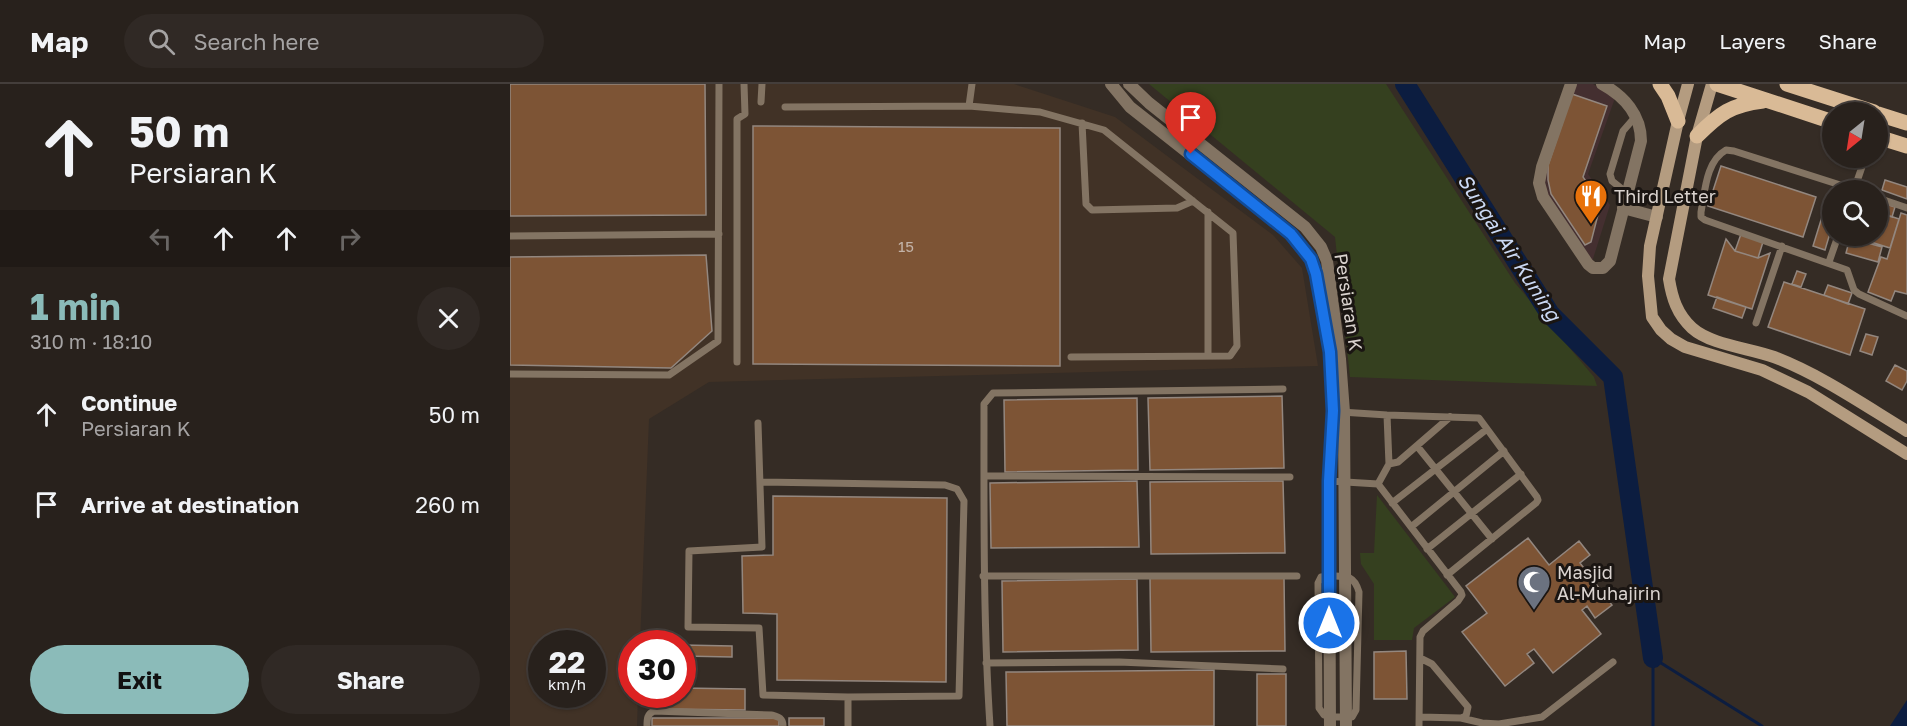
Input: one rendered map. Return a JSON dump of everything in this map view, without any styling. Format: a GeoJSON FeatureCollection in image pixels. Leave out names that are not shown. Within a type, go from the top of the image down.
{"type":"FeatureCollection","features":[{"type":"Feature","properties":{"kind":"main road"},"geometry":{"type":"LineString","coordinates":[[1660,84],[1668,96],[1678,121]]}},
{"type":"Feature","properties":{"kind":"main road"},"geometry":{"type":"LineString","coordinates":[[1717,84],[1822,118]]}},
{"type":"Feature","properties":{"kind":"main road"},"geometry":{"type":"LineString","coordinates":[[1790,85],[1842,102]]}},
{"type":"Feature","properties":{"kind":"main road"},"geometry":{"type":"LineString","coordinates":[[1697,136],[1713,119],[1725,112],[1741,104],[1766,100]]}},
{"type":"Feature","properties":{"kind":"main road"},"geometry":{"type":"LineString","coordinates":[[1888,117],[1907,123]]}},
{"type":"Feature","properties":{"kind":"main road"},"geometry":{"type":"LineString","coordinates":[[1888,139],[1907,146]]}},
{"type":"Feature","properties":{"kind":"street","name":"Persiaran K"},"geometry":{"type":"LineString","coordinates":[[1111,84],[1130,107],[1284,228],[1307,253],[1316,274],[1339,412],[1329,481],[1330,722]]}},
{"type":"Feature","properties":{"kind":"street","name":"Persiaran K"},"geometry":{"type":"LineString","coordinates":[[1129,84],[1149,103],[1292,215],[1314,236],[1327,261],[1337,324],[1339,412],[1345,482],[1346,722]]}},
{"type":"Feature","properties":{"kind":"street"},"geometry":{"type":"LineString","coordinates":[[1571,84],[1542,167],[1540,191],[1588,264],[1597,269],[1603,268],[1610,261],[1641,141],[1636,116],[1617,93],[1602,84]]}},
{"type":"Feature","properties":{"kind":"street"},"geometry":{"type":"LineString","coordinates":[[1688,84],[1650,246],[1648,276],[1652,317],[1660,330],[1671,339],[1686,347],[1762,370],[1808,392],[1907,454]]}},
{"type":"Feature","properties":{"kind":"street"},"geometry":{"type":"LineString","coordinates":[[1712,84],[1697,136],[1669,279],[1678,311],[1693,329],[1718,341],[1774,357],[1817,376],[1907,431]]}},
{"type":"Feature","properties":{"kind":"street"},"geometry":{"type":"LineString","coordinates":[[1623,208],[1657,217]]}},
{"type":"Feature","properties":{"kind":"lane"},"geometry":{"type":"LineString","coordinates":[[510,374],[669,375],[718,341],[719,84]]}},
{"type":"Feature","properties":{"kind":"lane"},"geometry":{"type":"LineString","coordinates":[[737,362],[737,119],[745,114],[744,84]]}},
{"type":"Feature","properties":{"kind":"lane"},"geometry":{"type":"LineString","coordinates":[[761,102],[762,84]]}},
{"type":"Feature","properties":{"kind":"lane"},"geometry":{"type":"LineString","coordinates":[[969,106],[972,84]]}},
{"type":"Feature","properties":{"kind":"lane"},"geometry":{"type":"LineString","coordinates":[[785,107],[969,106],[1040,112],[1082,123],[1104,130],[1233,233],[1237,346],[1230,356],[1071,357]]}},
{"type":"Feature","properties":{"kind":"lane"},"geometry":{"type":"LineString","coordinates":[[1627,193],[1612,181],[1610,174],[1623,131],[1636,116]]}},
{"type":"Feature","properties":{"kind":"lane"},"geometry":{"type":"LineString","coordinates":[[1082,123],[1086,204],[1092,210],[1177,208],[1193,201]]}},
{"type":"Feature","properties":{"kind":"lane"},"geometry":{"type":"LineString","coordinates":[[1824,180],[1726,150],[1714,160],[1711,168],[1701,217],[1847,270],[1854,290],[1859,294],[1907,315]]}},
{"type":"Feature","properties":{"kind":"lane"},"geometry":{"type":"LineString","coordinates":[[1888,201],[1907,208]]}},
{"type":"Feature","properties":{"kind":"lane"},"geometry":{"type":"LineString","coordinates":[[1208,212],[1208,356]]}},
{"type":"Feature","properties":{"kind":"lane"},"geometry":{"type":"LineString","coordinates":[[510,236],[719,234]]}},
{"type":"Feature","properties":{"kind":"lane"},"geometry":{"type":"LineString","coordinates":[[1756,323],[1782,246]]}},
{"type":"Feature","properties":{"kind":"lane"},"geometry":{"type":"LineString","coordinates":[[1829,262],[1835,246]]}},
{"type":"Feature","properties":{"kind":"lane"},"geometry":{"type":"LineString","coordinates":[[990,726],[983,576],[984,404],[993,393],[1283,389]]}},
{"type":"Feature","properties":{"kind":"lane"},"geometry":{"type":"LineString","coordinates":[[1339,412],[1479,418],[1521,474],[1538,500],[1447,575]]}},
{"type":"Feature","properties":{"kind":"lane"},"geometry":{"type":"LineString","coordinates":[[1378,484],[1389,464],[1387,415]]}},
{"type":"Feature","properties":{"kind":"lane"},"geometry":{"type":"LineString","coordinates":[[1389,464],[1398,462],[1450,417]]}},
{"type":"Feature","properties":{"kind":"lane"},"geometry":{"type":"LineString","coordinates":[[758,423],[762,547],[689,550],[688,627],[759,628],[763,695],[959,696],[964,501],[957,489],[945,485],[760,482]]}},
{"type":"Feature","properties":{"kind":"lane"},"geometry":{"type":"LineString","coordinates":[[1392,502],[1487,429]]}},
{"type":"Feature","properties":{"kind":"lane"},"geometry":{"type":"LineString","coordinates":[[1417,446],[1492,539]]}},
{"type":"Feature","properties":{"kind":"lane"},"geometry":{"type":"LineString","coordinates":[[1411,527],[1504,451]]}},
{"type":"Feature","properties":{"kind":"lane"},"geometry":{"type":"LineString","coordinates":[[1427,549],[1521,474]]}},
{"type":"Feature","properties":{"kind":"lane"},"geometry":{"type":"LineString","coordinates":[[984,476],[1290,477]]}},
{"type":"Feature","properties":{"kind":"lane"},"geometry":{"type":"LineString","coordinates":[[1329,481],[1378,484],[1462,595],[1423,631],[1420,637],[1419,726]]}},
{"type":"Feature","properties":{"kind":"lane"},"geometry":{"type":"LineString","coordinates":[[983,576],[1297,576]]}},
{"type":"Feature","properties":{"kind":"lane"},"geometry":{"type":"LineString","coordinates":[[1329,576],[1346,576]]}},
{"type":"Feature","properties":{"kind":"lane"},"geometry":{"type":"LineString","coordinates":[[1420,658],[1432,664],[1468,706],[1466,716],[1461,718]]}},
{"type":"Feature","properties":{"kind":"lane"},"geometry":{"type":"LineString","coordinates":[[986,663],[1119,662],[1283,669]]}},
{"type":"Feature","properties":{"kind":"lane"},"geometry":{"type":"LineString","coordinates":[[1420,717],[1461,718],[1499,724],[1542,717],[1613,662]]}},
{"type":"Feature","properties":{"kind":"lane"},"geometry":{"type":"LineString","coordinates":[[848,697],[848,726]]}},
{"type":"Feature","properties":{"kind":"lane"},"geometry":{"type":"LineString","coordinates":[[647,726],[647,718],[654,711],[772,715],[782,720],[783,726]]}},
{"type":"Feature","properties":{"kind":"lane"},"geometry":{"type":"LineString","coordinates":[[1330,722],[1346,722]]}},
{"type":"Feature","properties":{"kind":"shaded area"},"geometry":{"type":"Polygon","coordinates":[[[510,84],[1014,84],[1115,117],[1273,235],[1302,268],[1318,366],[709,382],[649,419],[641,630],[618,630],[618,708],[638,708],[637,726],[510,726],[510,84]]]}},
{"type":"Feature","properties":{"kind":"shaded area"},"geometry":{"type":"Polygon","coordinates":[[[1576,84],[1593,84],[1615,98],[1588,174],[1610,205],[1592,262],[1545,193],[1543,183],[1576,84]]]}},
{"type":"Feature","properties":{"kind":"green space"},"geometry":{"type":"Polygon","coordinates":[[[1149,84],[1386,84],[1515,283],[1594,377],[1597,386],[1350,377],[1335,237],[1149,84]]]}},
{"type":"Feature","properties":{"kind":"green space"},"geometry":{"type":"Polygon","coordinates":[[[1377,495],[1455,597],[1414,628],[1412,640],[1374,640],[1374,584],[1361,564],[1360,553],[1374,553],[1377,495]]]}},
{"type":"Feature","properties":{"kind":"water"},"geometry":{"type":"Polygon","coordinates":[[[1907,700],[1907,726],[1890,726],[1907,700]]]}},
{"type":"Feature","properties":{"kind":"building"},"geometry":{"type":"Polygon","coordinates":[[[510,84],[705,84],[706,215],[510,216],[510,84]]]}},
{"type":"Feature","properties":{"kind":"building"},"geometry":{"type":"Polygon","coordinates":[[[1572,94],[1607,106],[1583,177],[1601,203],[1591,242],[1585,245],[1551,194],[1548,180],[1548,165],[1572,94]]]}},
{"type":"Feature","properties":{"kind":"building"},"geometry":{"type":"Polygon","coordinates":[[[753,126],[1060,128],[1060,366],[753,364],[753,126]]]}},
{"type":"Feature","properties":{"kind":"building"},"geometry":{"type":"Polygon","coordinates":[[[1721,166],[1816,197],[1803,237],[1708,206],[1721,166]]]}},
{"type":"Feature","properties":{"kind":"building"},"geometry":{"type":"Polygon","coordinates":[[[1888,181],[1907,187],[1907,199],[1888,192],[1888,181]]]}},
{"type":"Feature","properties":{"kind":"building"},"geometry":{"type":"Polygon","coordinates":[[[1888,205],[1895,207],[1892,217],[1888,216],[1888,205]]]}},
{"type":"Feature","properties":{"kind":"building"},"geometry":{"type":"Polygon","coordinates":[[[1901,213],[1907,215],[1907,294],[1895,291],[1891,301],[1868,292],[1881,257],[1887,259],[1901,213]]]}},
{"type":"Feature","properties":{"kind":"building"},"geometry":{"type":"Polygon","coordinates":[[[1888,215],[1899,219],[1890,248],[1884,246],[1888,246],[1888,215]]]}},
{"type":"Feature","properties":{"kind":"building"},"geometry":{"type":"Polygon","coordinates":[[[1822,217],[1822,246],[1826,246],[1825,250],[1813,246],[1822,217]]]}},
{"type":"Feature","properties":{"kind":"building"},"geometry":{"type":"Polygon","coordinates":[[[1741,234],[1763,242],[1758,258],[1735,251],[1741,234]]]}},
{"type":"Feature","properties":{"kind":"building"},"geometry":{"type":"Polygon","coordinates":[[[1726,239],[1735,251],[1758,258],[1770,253],[1752,309],[1708,295],[1726,239]]]}},
{"type":"Feature","properties":{"kind":"building"},"geometry":{"type":"Polygon","coordinates":[[[1848,246],[1882,247],[1878,262],[1846,253],[1848,246]]]}},
{"type":"Feature","properties":{"kind":"building"},"geometry":{"type":"Polygon","coordinates":[[[706,255],[712,331],[671,368],[510,365],[510,257],[706,255]]]}},
{"type":"Feature","properties":{"kind":"building"},"geometry":{"type":"Polygon","coordinates":[[[1797,271],[1806,274],[1801,287],[1792,284],[1797,271]]]}},
{"type":"Feature","properties":{"kind":"building"},"geometry":{"type":"Polygon","coordinates":[[[1784,282],[1865,309],[1850,355],[1768,327],[1784,282]]]}},
{"type":"Feature","properties":{"kind":"building"},"geometry":{"type":"Polygon","coordinates":[[[1828,285],[1852,293],[1848,304],[1824,295],[1828,285]]]}},
{"type":"Feature","properties":{"kind":"building"},"geometry":{"type":"Polygon","coordinates":[[[1717,297],[1746,307],[1742,318],[1713,308],[1717,297]]]}},
{"type":"Feature","properties":{"kind":"building"},"geometry":{"type":"Polygon","coordinates":[[[1866,334],[1878,337],[1872,355],[1860,351],[1866,334]]]}},
{"type":"Feature","properties":{"kind":"building"},"geometry":{"type":"Polygon","coordinates":[[[1895,365],[1907,371],[1907,381],[1902,390],[1886,381],[1895,365]]]}},
{"type":"Feature","properties":{"kind":"building"},"geometry":{"type":"Polygon","coordinates":[[[1282,396],[1284,468],[1150,470],[1148,398],[1282,396]]]}},
{"type":"Feature","properties":{"kind":"building"},"geometry":{"type":"Polygon","coordinates":[[[1137,398],[1138,470],[1005,472],[1004,400],[1137,398]]]}},
{"type":"Feature","properties":{"kind":"building"},"geometry":{"type":"Polygon","coordinates":[[[1137,481],[1139,547],[991,548],[990,483],[1137,481]]]}},
{"type":"Feature","properties":{"kind":"building"},"geometry":{"type":"Polygon","coordinates":[[[1283,481],[1285,553],[1151,554],[1150,482],[1283,481]]]}},
{"type":"Feature","properties":{"kind":"building"},"geometry":{"type":"Polygon","coordinates":[[[773,496],[947,498],[946,682],[777,680],[777,614],[743,613],[742,556],[773,555],[773,496]]]}},
{"type":"Feature","properties":{"kind":"building","name":"Masjid Al-Muhajirin"},"geometry":{"type":"Polygon","coordinates":[[[1528,538],[1549,565],[1579,541],[1590,555],[1580,563],[1612,605],[1595,618],[1587,606],[1582,610],[1601,634],[1553,673],[1534,649],[1527,654],[1534,663],[1505,686],[1462,632],[1487,613],[1466,586],[1528,538]]]}},
{"type":"Feature","properties":{"kind":"building"},"geometry":{"type":"Polygon","coordinates":[[[1150,578],[1284,578],[1285,651],[1151,652],[1150,578]]]}},
{"type":"Feature","properties":{"kind":"building"},"geometry":{"type":"Polygon","coordinates":[[[1137,579],[1138,650],[1003,652],[1002,581],[1137,579]]]}},
{"type":"Feature","properties":{"kind":"building"},"geometry":{"type":"Polygon","coordinates":[[[696,645],[732,646],[732,657],[696,656],[696,645]]]}},
{"type":"Feature","properties":{"kind":"building"},"geometry":{"type":"Polygon","coordinates":[[[1406,651],[1407,699],[1374,699],[1374,652],[1406,651]]]}},
{"type":"Feature","properties":{"kind":"building"},"geometry":{"type":"Polygon","coordinates":[[[1214,670],[1214,726],[1007,726],[1006,672],[1214,670]]]}},
{"type":"Feature","properties":{"kind":"building"},"geometry":{"type":"Polygon","coordinates":[[[1257,674],[1286,674],[1286,726],[1257,726],[1257,674]]]}},
{"type":"Feature","properties":{"kind":"building"},"geometry":{"type":"Polygon","coordinates":[[[696,688],[745,689],[745,710],[659,709],[696,708],[696,688]]]}},
{"type":"Feature","properties":{"kind":"building"},"geometry":{"type":"Polygon","coordinates":[[[652,718],[779,718],[779,726],[652,726],[652,718]]]}},
{"type":"Feature","properties":{"kind":"building"},"geometry":{"type":"Polygon","coordinates":[[[789,718],[824,718],[824,726],[789,726],[789,718]]]}},
{"type":"Feature","properties":{"kind":"waterway","name":"Sungai Air Kuning"},"geometry":{"type":"LineString","coordinates":[[1405,84],[1550,314],[1613,377],[1653,658]]}},
{"type":"Feature","properties":{"kind":"waterway"},"geometry":{"type":"LineString","coordinates":[[1653,658],[1762,726]]}},
{"type":"Feature","properties":{"kind":"waterway","name":"Sungai Air Kuning"},"geometry":{"type":"LineString","coordinates":[[1653,659],[1653,726]]}},
{"type":"Feature","properties":{"kind":"place","name":"Third Letter"},"geometry":{"type":"Point","coordinates":[1591,225]}},
{"type":"Feature","properties":{"kind":"place","name":"Masjid Al-Muhajirin"},"geometry":{"type":"Point","coordinates":[1534,611]}},
{"type":"Feature","properties":{"kind":"route"},"geometry":{"type":"LineString","coordinates":[[1191,154],[1291,234],[1311,259],[1316,274],[1330,352],[1333,411],[1329,481],[1329,623]]}}]}
